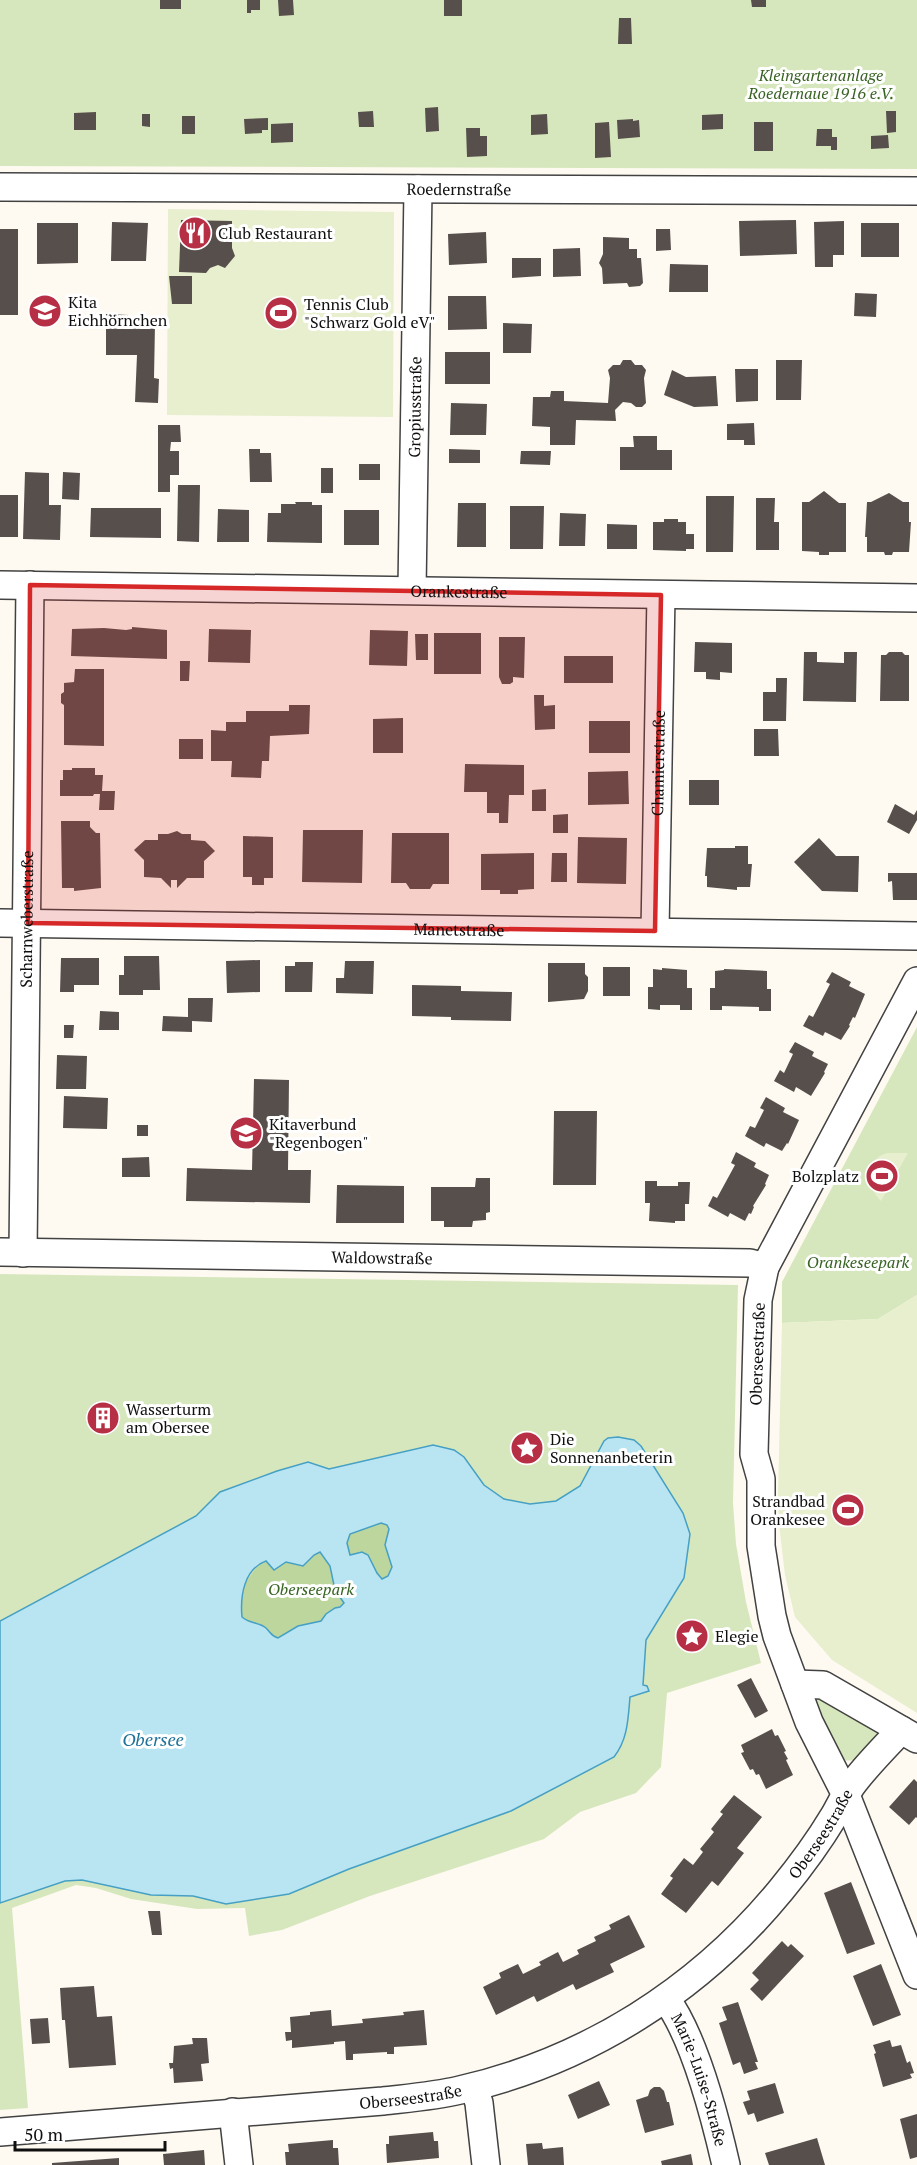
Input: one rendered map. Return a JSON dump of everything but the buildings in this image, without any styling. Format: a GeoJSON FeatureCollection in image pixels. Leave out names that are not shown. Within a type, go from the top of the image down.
{"type":"FeatureCollection","features":[{"type":"Feature","properties":{"kind":"street","name":"Roedernstraße"},"geometry":{"type":"LineString","coordinates":[[0,187],[917,190]]}},
{"type":"Feature","properties":{"kind":"street","name":"Gropiusstraße"},"geometry":{"type":"LineString","coordinates":[[412,590],[418,189]]}},
{"type":"Feature","properties":{"kind":"street","name":"Orankestraße"},"geometry":{"type":"LineString","coordinates":[[0,585],[917,598]]}},
{"type":"Feature","properties":{"kind":"street","name":"Scharnweberstraße"},"geometry":{"type":"LineString","coordinates":[[11,1252],[28,923],[30,585]]}},
{"type":"Feature","properties":{"kind":"street","name":"Chamierstraße"},"geometry":{"type":"LineString","coordinates":[[655,931],[662,595]]}},
{"type":"Feature","properties":{"kind":"street","name":"Manetstraße"},"geometry":{"type":"LineString","coordinates":[[0,923],[917,936]]}},
{"type":"Feature","properties":{"kind":"street","name":"Oberseestraße"},"geometry":{"type":"LineString","coordinates":[[0,2132],[383,2102],[474,2087],[527,2070],[617,2031],[666,1999],[720,1954],[782,1889],[834,1817],[846,1795],[809,1722],[772,1616],[760,1546],[761,1479],[754,1454],[758,1300],[765,1267],[917,981]]}},
{"type":"Feature","properties":{"kind":"street","name":"Waldowstraße"},"geometry":{"type":"LineString","coordinates":[[11,1252],[750,1263],[765,1267]]}},
{"type":"Feature","properties":{"kind":"street"},"geometry":{"type":"LineString","coordinates":[[795,1684],[823,1684],[909,1735],[855,1781],[846,1795],[917,1975]]}},
{"type":"Feature","properties":{"kind":"street","name":"Marie-Luise-Straße"},"geometry":{"type":"LineString","coordinates":[[666,1999],[675,2012],[697,2063],[721,2140],[726,2165]]}},
{"type":"Feature","properties":{"kind":"street"},"geometry":{"type":"LineString","coordinates":[[474,2087],[479,2103],[486,2165]]}},
{"type":"Feature","properties":{"kind":"street"},"geometry":{"type":"LineString","coordinates":[[234,2112],[239,2165]]}},
{"type":"Feature","properties":{"kind":"highlighted area"},"geometry":{"type":"Polygon","coordinates":[[[30,585],[661,595],[655,931],[28,923],[30,585]]]}},
{"type":"Feature","properties":{"kind":"green space","name":"Kleingartenanlage Roedernaue 1916 e.V."},"geometry":{"type":"Polygon","coordinates":[[[0,0],[917,0],[917,169],[0,166],[0,0]]]}},
{"type":"Feature","properties":{"kind":"green space","name":"Tennis Club \"Schwarz Gold eV\""},"geometry":{"type":"Polygon","coordinates":[[[168,209],[394,212],[393,417],[167,415],[168,209]]]}},
{"type":"Feature","properties":{"kind":"green space","name":"Orankeseepark"},"geometry":{"type":"Polygon","coordinates":[[[917,1027],[917,1295],[878,1319],[782,1323],[782,1282],[917,1027]]]}},
{"type":"Feature","properties":{"kind":"green space","name":"Bolzplatz"},"geometry":{"type":"Polygon","coordinates":[[[887,1153],[908,1153],[881,1201],[872,1188],[870,1174],[874,1161],[887,1153]]]}},
{"type":"Feature","properties":{"kind":"green space","name":"Oberseepark"},"geometry":{"type":"Polygon","coordinates":[[[0,1274],[738,1285],[733,1503],[736,1544],[746,1602],[761,1663],[667,1693],[661,1767],[636,1793],[580,1812],[544,1839],[370,1896],[282,1930],[249,1936],[245,1908],[197,1909],[131,1899],[96,1888],[76,1885],[12,1908],[28,2108],[0,2110],[0,1274]]]}},
{"type":"Feature","properties":{"kind":"green space","name":"Strandbad Orankesee"},"geometry":{"type":"Polygon","coordinates":[[[917,1295],[917,1713],[832,1660],[795,1617],[785,1575],[778,1496],[782,1323],[878,1319],[917,1295]]]}},
{"type":"Feature","properties":{"kind":"green space"},"geometry":{"type":"Polygon","coordinates":[[[381,1523],[387,1525],[389,1529],[385,1545],[392,1567],[388,1576],[382,1579],[371,1561],[361,1552],[350,1555],[347,1543],[350,1534],[381,1523]]]}},
{"type":"Feature","properties":{"kind":"green space"},"geometry":{"type":"Polygon","coordinates":[[[319,1552],[330,1566],[335,1590],[344,1603],[340,1607],[334,1608],[321,1621],[298,1626],[278,1638],[263,1626],[242,1617],[244,1588],[259,1565],[268,1561],[274,1570],[286,1562],[297,1564],[304,1562],[319,1552]]]}},
{"type":"Feature","properties":{"kind":"green space"},"geometry":{"type":"Polygon","coordinates":[[[822,1697],[877,1730],[878,1737],[854,1760],[844,1760],[818,1714],[815,1701],[822,1697]]]}},
{"type":"Feature","properties":{"kind":"water","name":"Obersee"},"geometry":{"type":"Polygon","coordinates":[[[608,1438],[634,1440],[641,1446],[683,1513],[690,1534],[684,1578],[646,1640],[643,1685],[647,1686],[649,1691],[630,1697],[625,1736],[614,1757],[511,1811],[349,1869],[289,1894],[226,1904],[193,1896],[151,1895],[82,1880],[65,1881],[0,1903],[0,1621],[196,1516],[220,1492],[277,1471],[308,1462],[329,1469],[433,1445],[454,1450],[464,1457],[484,1485],[504,1499],[530,1504],[556,1501],[580,1486],[604,1441],[608,1438]],[[381,1523],[350,1534],[347,1543],[350,1555],[362,1552],[368,1555],[382,1579],[388,1576],[392,1567],[385,1545],[389,1529],[387,1525],[381,1523]],[[320,1552],[303,1566],[286,1562],[274,1570],[266,1561],[253,1570],[243,1592],[242,1617],[263,1626],[278,1638],[298,1626],[321,1621],[326,1614],[340,1607],[344,1603],[335,1590],[330,1566],[320,1552]]]}},
{"type":"Feature","properties":{"kind":"place","name":"Club Restaurant"},"geometry":{"type":"Point","coordinates":[195,233]}},
{"type":"Feature","properties":{"kind":"place","name":"Kita Eichhörnchen"},"geometry":{"type":"Point","coordinates":[45,311]}},
{"type":"Feature","properties":{"kind":"place","name":"Tennis Club \"Schwarz Gold eV\""},"geometry":{"type":"Point","coordinates":[281,313]}},
{"type":"Feature","properties":{"kind":"place","name":"Kitaverbund \"Regenbogen\""},"geometry":{"type":"Point","coordinates":[246,1133]}},
{"type":"Feature","properties":{"kind":"place","name":"Bolzplatz"},"geometry":{"type":"Point","coordinates":[882,1176]}},
{"type":"Feature","properties":{"kind":"place","name":"Wasserturm am Obersee"},"geometry":{"type":"Point","coordinates":[103,1418]}},
{"type":"Feature","properties":{"kind":"place","name":"Die Sonnenanbeterin"},"geometry":{"type":"Point","coordinates":[527,1448]}},
{"type":"Feature","properties":{"kind":"place","name":"Strandbad Orankesee"},"geometry":{"type":"Point","coordinates":[848,1510]}},
{"type":"Feature","properties":{"kind":"place","name":"Elegie"},"geometry":{"type":"Point","coordinates":[692,1636]}}]}
